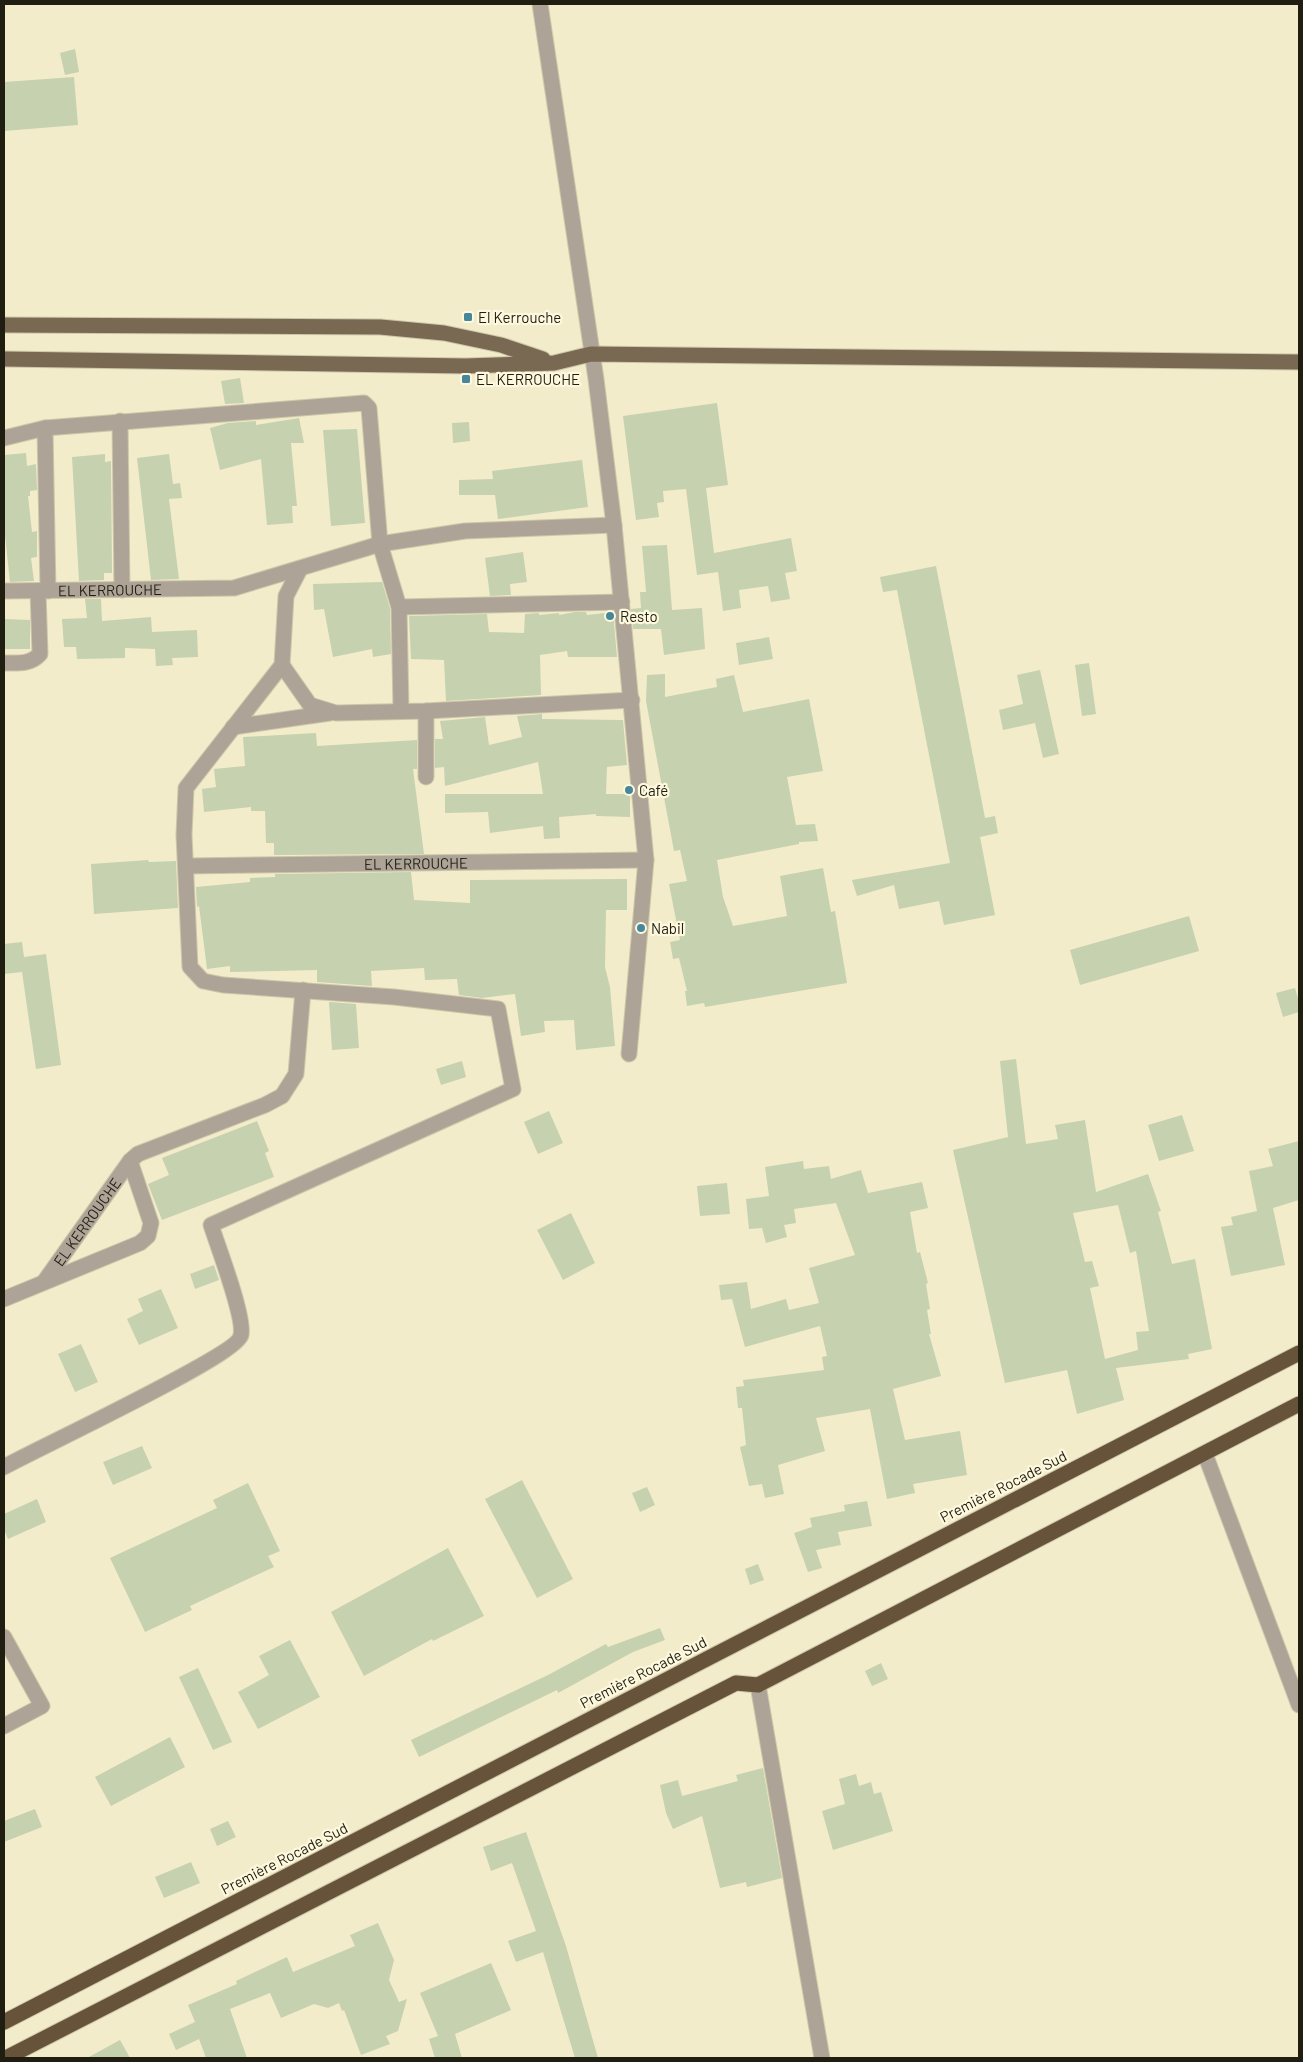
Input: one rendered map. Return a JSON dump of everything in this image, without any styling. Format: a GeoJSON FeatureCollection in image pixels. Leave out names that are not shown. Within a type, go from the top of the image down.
{"type":"FeatureCollection","features":[{"type":"Feature","properties":{"kind":"highway","name":"Première Rocade Sud"},"geometry":{"type":"LineString","coordinates":[[4,2022],[1299,1353]]}},
{"type":"Feature","properties":{"kind":"highway"},"geometry":{"type":"LineString","coordinates":[[6,2058],[736,1683],[758,1685],[1299,1404]]}},
{"type":"Feature","properties":{"kind":"main road"},"geometry":{"type":"LineString","coordinates":[[4,324],[380,327],[444,333],[501,345],[554,363]]}},
{"type":"Feature","properties":{"kind":"main road"},"geometry":{"type":"LineString","coordinates":[[4,359],[466,366],[554,363],[591,354],[1299,362]]}},
{"type":"Feature","properties":{"kind":"street"},"geometry":{"type":"LineString","coordinates":[[540,4],[614,525],[646,860],[629,1054]]}},
{"type":"Feature","properties":{"kind":"street"},"geometry":{"type":"LineString","coordinates":[[4,438],[45,428],[364,402],[369,408],[380,544],[399,607],[401,711]]}},
{"type":"Feature","properties":{"kind":"street"},"geometry":{"type":"LineString","coordinates":[[120,421],[122,590]]}},
{"type":"Feature","properties":{"kind":"street"},"geometry":{"type":"LineString","coordinates":[[43,591],[45,428]]}},
{"type":"Feature","properties":{"kind":"street","name":"EL KERROUCHE"},"geometry":{"type":"LineString","coordinates":[[4,591],[234,588],[380,544],[465,531],[614,525]]}},
{"type":"Feature","properties":{"kind":"street"},"geometry":{"type":"LineString","coordinates":[[4,1467],[206,1363],[238,1342],[242,1336],[240,1318],[212,1226],[514,1089],[498,1009],[394,997],[223,985],[203,980],[190,967],[184,835],[186,788],[282,665],[286,596],[300,569]]}},
{"type":"Feature","properties":{"kind":"street","name":"EL KERROUCHE"},"geometry":{"type":"LineString","coordinates":[[4,663],[23,663],[35,660],[40,654],[43,591]]}},
{"type":"Feature","properties":{"kind":"street"},"geometry":{"type":"LineString","coordinates":[[399,607],[622,602]]}},
{"type":"Feature","properties":{"kind":"street"},"geometry":{"type":"LineString","coordinates":[[282,665],[310,705],[336,712]]}},
{"type":"Feature","properties":{"kind":"street"},"geometry":{"type":"LineString","coordinates":[[233,726],[336,712],[426,711],[632,700]]}},
{"type":"Feature","properties":{"kind":"street"},"geometry":{"type":"LineString","coordinates":[[426,711],[426,777]]}},
{"type":"Feature","properties":{"kind":"street","name":"EL KERROUCHE"},"geometry":{"type":"LineString","coordinates":[[186,866],[646,860]]}},
{"type":"Feature","properties":{"kind":"street","name":"EL KERROUCHE"},"geometry":{"type":"LineString","coordinates":[[44,1282],[130,1161],[148,1148],[265,1105],[282,1096],[296,1074],[303,990]]}},
{"type":"Feature","properties":{"kind":"street","name":"EL KERROUCHE"},"geometry":{"type":"LineString","coordinates":[[4,1299],[140,1243],[148,1236],[151,1223],[130,1161]]}},
{"type":"Feature","properties":{"kind":"street"},"geometry":{"type":"LineString","coordinates":[[1205,1454],[1299,1704]]}},
{"type":"Feature","properties":{"kind":"street"},"geometry":{"type":"LineString","coordinates":[[4,1637],[42,1706],[4,1726]]}},
{"type":"Feature","properties":{"kind":"street"},"geometry":{"type":"LineString","coordinates":[[758,1685],[822,2058]]}},
{"type":"Feature","properties":{"kind":"building"},"geometry":{"type":"Polygon","coordinates":[[[75,49],[79,72],[65,75],[60,53],[75,49]]]}},
{"type":"Feature","properties":{"kind":"building"},"geometry":{"type":"Polygon","coordinates":[[[74,77],[78,125],[4,131],[4,82],[74,77]]]}},
{"type":"Feature","properties":{"kind":"building"},"geometry":{"type":"Polygon","coordinates":[[[240,378],[244,403],[225,404],[221,381],[240,378]]]}},
{"type":"Feature","properties":{"kind":"building"},"geometry":{"type":"Polygon","coordinates":[[[717,403],[728,485],[706,488],[714,553],[791,538],[797,571],[785,573],[790,599],[771,602],[768,586],[739,590],[741,608],[723,611],[718,572],[697,575],[686,489],[663,491],[664,502],[657,503],[659,517],[636,520],[623,416],[717,403]]]}},
{"type":"Feature","properties":{"kind":"building"},"geometry":{"type":"Polygon","coordinates":[[[299,418],[304,443],[291,443],[297,506],[292,506],[293,523],[267,525],[261,459],[220,470],[210,428],[228,423],[256,421],[256,425],[299,418]]]}},
{"type":"Feature","properties":{"kind":"building"},"geometry":{"type":"Polygon","coordinates":[[[469,422],[470,441],[453,443],[452,423],[469,422]]]}},
{"type":"Feature","properties":{"kind":"building"},"geometry":{"type":"Polygon","coordinates":[[[357,429],[365,523],[331,526],[323,430],[357,429]]]}},
{"type":"Feature","properties":{"kind":"building"},"geometry":{"type":"Polygon","coordinates":[[[26,453],[27,466],[36,464],[37,490],[30,491],[30,496],[28,496],[32,532],[37,531],[37,557],[31,558],[34,581],[10,582],[4,526],[4,455],[26,453]]]}},
{"type":"Feature","properties":{"kind":"building"},"geometry":{"type":"Polygon","coordinates":[[[105,454],[105,462],[111,461],[112,573],[104,573],[104,580],[79,581],[72,457],[105,454]]]}},
{"type":"Feature","properties":{"kind":"building"},"geometry":{"type":"Polygon","coordinates":[[[169,454],[173,484],[180,483],[182,498],[169,499],[179,579],[151,580],[137,458],[169,454]]]}},
{"type":"Feature","properties":{"kind":"building"},"geometry":{"type":"Polygon","coordinates":[[[582,460],[588,507],[498,519],[495,495],[459,495],[459,480],[493,479],[492,471],[582,460]]]}},
{"type":"Feature","properties":{"kind":"building"},"geometry":{"type":"Polygon","coordinates":[[[667,545],[672,610],[702,608],[705,649],[664,655],[661,629],[633,629],[631,609],[641,608],[640,592],[646,592],[642,546],[667,545]]]}},
{"type":"Feature","properties":{"kind":"building"},"geometry":{"type":"Polygon","coordinates":[[[523,552],[527,582],[510,584],[511,595],[490,596],[485,558],[523,552]]]}},
{"type":"Feature","properties":{"kind":"building"},"geometry":{"type":"Polygon","coordinates":[[[936,566],[985,818],[995,816],[998,833],[980,837],[995,915],[944,925],[939,901],[899,909],[894,885],[857,896],[852,880],[950,863],[897,590],[883,592],[880,577],[936,566]]]}},
{"type":"Feature","properties":{"kind":"building"},"geometry":{"type":"Polygon","coordinates":[[[382,582],[390,608],[391,654],[373,657],[372,649],[333,657],[324,609],[314,610],[313,584],[382,582]]]}},
{"type":"Feature","properties":{"kind":"building"},"geometry":{"type":"Polygon","coordinates":[[[85,599],[101,599],[102,621],[151,617],[152,632],[197,630],[198,657],[172,658],[173,665],[156,666],[155,649],[125,648],[125,658],[77,659],[76,647],[64,647],[62,619],[87,618],[85,599]]]}},
{"type":"Feature","properties":{"kind":"building"},"geometry":{"type":"Polygon","coordinates":[[[586,612],[587,615],[613,612],[617,657],[568,657],[567,651],[540,655],[541,695],[446,701],[444,660],[411,659],[409,616],[487,614],[489,632],[524,633],[525,614],[559,613],[559,615],[586,612]]]}},
{"type":"Feature","properties":{"kind":"building"},"geometry":{"type":"Polygon","coordinates":[[[4,619],[30,620],[30,649],[4,649],[4,619]]]}},
{"type":"Feature","properties":{"kind":"building"},"geometry":{"type":"Polygon","coordinates":[[[769,637],[773,659],[739,665],[736,643],[769,637]]]}},
{"type":"Feature","properties":{"kind":"building"},"geometry":{"type":"Polygon","coordinates":[[[1089,663],[1096,714],[1082,716],[1075,665],[1089,663]]]}},
{"type":"Feature","properties":{"kind":"building"},"geometry":{"type":"Polygon","coordinates":[[[1040,670],[1059,754],[1043,758],[1035,723],[1003,730],[999,710],[1023,704],[1017,675],[1040,670]]]}},
{"type":"Feature","properties":{"kind":"building"},"geometry":{"type":"Polygon","coordinates":[[[665,674],[665,697],[717,687],[716,679],[734,675],[743,712],[809,699],[823,771],[787,777],[796,825],[815,824],[818,841],[799,842],[799,844],[717,860],[723,897],[733,926],[787,916],[780,876],[823,868],[831,912],[835,911],[847,983],[705,1007],[704,1003],[687,1006],[685,991],[687,991],[679,958],[673,959],[670,942],[680,940],[669,884],[687,881],[680,850],[674,851],[646,701],[647,675],[665,674]]]}},
{"type":"Feature","properties":{"kind":"building"},"geometry":{"type":"Polygon","coordinates":[[[542,714],[542,719],[623,720],[627,765],[607,767],[606,794],[630,794],[630,817],[596,816],[596,814],[559,817],[560,838],[544,839],[543,826],[490,833],[488,812],[445,813],[445,794],[543,794],[538,762],[445,786],[444,767],[435,768],[435,739],[443,739],[440,721],[485,717],[489,745],[522,737],[517,716],[542,714]]]}},
{"type":"Feature","properties":{"kind":"building"},"geometry":{"type":"Polygon","coordinates":[[[316,733],[317,746],[417,740],[417,769],[413,769],[424,854],[274,855],[274,843],[266,843],[265,811],[251,811],[251,807],[204,812],[202,789],[216,787],[214,769],[245,766],[243,737],[316,733]]]}},
{"type":"Feature","properties":{"kind":"building"},"geometry":{"type":"Polygon","coordinates":[[[148,860],[149,862],[176,861],[178,908],[94,914],[91,864],[148,860]]]}},
{"type":"Feature","properties":{"kind":"building"},"geometry":{"type":"Polygon","coordinates":[[[411,872],[414,900],[470,903],[470,880],[627,879],[627,910],[606,910],[605,967],[610,987],[615,1046],[576,1050],[574,1020],[544,1021],[545,1032],[521,1036],[515,994],[482,998],[459,995],[457,979],[425,980],[424,968],[371,971],[372,986],[317,982],[317,970],[230,972],[230,966],[207,969],[199,906],[197,907],[196,887],[250,882],[250,878],[275,877],[275,874],[411,872]]]}},
{"type":"Feature","properties":{"kind":"building"},"geometry":{"type":"Polygon","coordinates":[[[1189,916],[1199,951],[1080,985],[1070,950],[1189,916]]]}},
{"type":"Feature","properties":{"kind":"building"},"geometry":{"type":"Polygon","coordinates":[[[22,942],[24,957],[46,954],[61,1065],[36,1069],[22,972],[4,974],[4,944],[22,942]]]}},
{"type":"Feature","properties":{"kind":"building"},"geometry":{"type":"Polygon","coordinates":[[[1295,988],[1299,1002],[1299,1012],[1283,1017],[1276,993],[1295,988]]]}},
{"type":"Feature","properties":{"kind":"building"},"geometry":{"type":"Polygon","coordinates":[[[329,1002],[356,1004],[359,1048],[332,1050],[329,1002]]]}},
{"type":"Feature","properties":{"kind":"building"},"geometry":{"type":"Polygon","coordinates":[[[1016,1059],[1026,1144],[1058,1139],[1055,1125],[1085,1120],[1096,1192],[1148,1174],[1161,1211],[1158,1212],[1172,1264],[1195,1259],[1212,1349],[1188,1354],[1189,1359],[1116,1368],[1124,1400],[1077,1414],[1067,1370],[1005,1383],[953,1150],[1008,1137],[1000,1061],[1016,1059]],[[1118,1205],[1073,1213],[1085,1262],[1092,1261],[1099,1286],[1090,1288],[1105,1359],[1138,1350],[1136,1332],[1149,1331],[1136,1251],[1130,1253],[1118,1205]]]}},
{"type":"Feature","properties":{"kind":"building"},"geometry":{"type":"Polygon","coordinates":[[[462,1061],[466,1077],[441,1085],[436,1069],[462,1061]]]}},
{"type":"Feature","properties":{"kind":"building"},"geometry":{"type":"Polygon","coordinates":[[[549,1111],[563,1143],[538,1154],[524,1122],[549,1111]]]}},
{"type":"Feature","properties":{"kind":"building"},"geometry":{"type":"Polygon","coordinates":[[[1182,1115],[1194,1151],[1159,1161],[1148,1125],[1182,1115]]]}},
{"type":"Feature","properties":{"kind":"building"},"geometry":{"type":"Polygon","coordinates":[[[257,1121],[269,1151],[265,1153],[274,1177],[162,1220],[148,1184],[169,1175],[162,1158],[257,1121]]]}},
{"type":"Feature","properties":{"kind":"building"},"geometry":{"type":"Polygon","coordinates":[[[1299,1141],[1299,1200],[1273,1208],[1285,1265],[1231,1276],[1221,1227],[1233,1225],[1231,1217],[1257,1211],[1249,1171],[1273,1166],[1268,1149],[1299,1141]]]}},
{"type":"Feature","properties":{"kind":"building"},"geometry":{"type":"Polygon","coordinates":[[[803,1161],[804,1169],[829,1166],[831,1179],[861,1170],[868,1193],[922,1182],[928,1208],[910,1212],[917,1253],[920,1252],[928,1283],[926,1284],[930,1309],[927,1310],[931,1334],[929,1334],[941,1376],[893,1389],[905,1440],[960,1431],[967,1475],[913,1484],[915,1493],[887,1499],[870,1409],[816,1418],[825,1451],[778,1465],[784,1494],[765,1498],[762,1484],[749,1486],[740,1447],[746,1445],[742,1408],[738,1408],[736,1387],[744,1386],[743,1380],[824,1370],[822,1357],[827,1356],[820,1326],[745,1347],[732,1299],[721,1300],[719,1285],[747,1282],[751,1309],[786,1299],[789,1310],[819,1303],[809,1268],[855,1255],[836,1203],[794,1209],[796,1223],[784,1225],[787,1237],[766,1243],[762,1228],[749,1229],[746,1199],[769,1196],[765,1167],[803,1161]]]}},
{"type":"Feature","properties":{"kind":"building"},"geometry":{"type":"Polygon","coordinates":[[[727,1183],[730,1214],[700,1216],[697,1186],[727,1183]]]}},
{"type":"Feature","properties":{"kind":"building"},"geometry":{"type":"Polygon","coordinates":[[[571,1213],[595,1263],[563,1280],[537,1230],[571,1213]]]}},
{"type":"Feature","properties":{"kind":"building"},"geometry":{"type":"Polygon","coordinates":[[[214,1265],[219,1280],[195,1289],[190,1274],[214,1265]]]}},
{"type":"Feature","properties":{"kind":"building"},"geometry":{"type":"Polygon","coordinates":[[[161,1289],[178,1328],[139,1345],[127,1319],[143,1311],[138,1299],[161,1289]]]}},
{"type":"Feature","properties":{"kind":"building"},"geometry":{"type":"Polygon","coordinates":[[[81,1344],[98,1382],[75,1392],[58,1354],[81,1344]]]}},
{"type":"Feature","properties":{"kind":"building"},"geometry":{"type":"Polygon","coordinates":[[[142,1446],[152,1468],[113,1485],[103,1462],[142,1446]]]}},
{"type":"Feature","properties":{"kind":"building"},"geometry":{"type":"Polygon","coordinates":[[[522,1480],[573,1579],[537,1598],[485,1499],[522,1480]]]}},
{"type":"Feature","properties":{"kind":"building"},"geometry":{"type":"Polygon","coordinates":[[[248,1483],[280,1551],[268,1556],[274,1567],[190,1606],[192,1610],[145,1632],[110,1558],[217,1508],[213,1500],[248,1483]]]}},
{"type":"Feature","properties":{"kind":"building"},"geometry":{"type":"Polygon","coordinates":[[[647,1487],[655,1505],[640,1512],[632,1493],[647,1487]]]}},
{"type":"Feature","properties":{"kind":"building"},"geometry":{"type":"Polygon","coordinates":[[[37,1499],[46,1522],[8,1539],[4,1529],[4,1514],[37,1499]]]}},
{"type":"Feature","properties":{"kind":"building"},"geometry":{"type":"Polygon","coordinates":[[[867,1501],[872,1526],[838,1532],[841,1545],[816,1550],[822,1568],[808,1572],[794,1533],[812,1527],[810,1518],[845,1511],[844,1505],[867,1501]]]}},
{"type":"Feature","properties":{"kind":"building"},"geometry":{"type":"Polygon","coordinates":[[[448,1548],[484,1616],[433,1641],[432,1639],[364,1676],[331,1612],[448,1548]]]}},
{"type":"Feature","properties":{"kind":"building"},"geometry":{"type":"Polygon","coordinates":[[[758,1564],[764,1580],[750,1585],[745,1569],[758,1564]]]}},
{"type":"Feature","properties":{"kind":"building"},"geometry":{"type":"Polygon","coordinates":[[[660,1628],[665,1640],[633,1652],[558,1693],[557,1690],[419,1757],[411,1740],[548,1675],[606,1644],[608,1647],[660,1628]]]}},
{"type":"Feature","properties":{"kind":"building"},"geometry":{"type":"Polygon","coordinates":[[[290,1640],[320,1697],[258,1729],[238,1692],[269,1675],[259,1656],[290,1640]]]}},
{"type":"Feature","properties":{"kind":"building"},"geometry":{"type":"Polygon","coordinates":[[[881,1663],[888,1679],[872,1686],[865,1671],[881,1663]]]}},
{"type":"Feature","properties":{"kind":"building"},"geometry":{"type":"Polygon","coordinates":[[[198,1668],[232,1742],[213,1750],[179,1677],[198,1668]]]}},
{"type":"Feature","properties":{"kind":"building"},"geometry":{"type":"Polygon","coordinates":[[[170,1737],[185,1767],[111,1806],[95,1777],[170,1737]]]}},
{"type":"Feature","properties":{"kind":"building"},"geometry":{"type":"Polygon","coordinates":[[[763,1768],[782,1878],[747,1887],[746,1882],[720,1888],[702,1816],[673,1829],[666,1813],[660,1785],[678,1780],[682,1796],[738,1781],[736,1775],[763,1768]]]}},
{"type":"Feature","properties":{"kind":"building"},"geometry":{"type":"Polygon","coordinates":[[[856,1774],[859,1786],[871,1782],[874,1794],[881,1792],[893,1831],[833,1850],[822,1811],[845,1804],[839,1779],[856,1774]]]}},
{"type":"Feature","properties":{"kind":"building"},"geometry":{"type":"Polygon","coordinates":[[[35,1809],[42,1827],[4,1842],[4,1821],[35,1809]]]}},
{"type":"Feature","properties":{"kind":"building"},"geometry":{"type":"Polygon","coordinates":[[[228,1821],[236,1837],[217,1846],[210,1829],[228,1821]]]}},
{"type":"Feature","properties":{"kind":"building"},"geometry":{"type":"Polygon","coordinates":[[[526,1832],[566,1946],[598,2058],[575,2058],[543,1952],[516,1962],[508,1941],[536,1931],[512,1863],[491,1871],[483,1847],[526,1832]]]}},
{"type":"Feature","properties":{"kind":"building"},"geometry":{"type":"Polygon","coordinates":[[[191,1862],[200,1883],[164,1898],[155,1877],[191,1862]]]}},
{"type":"Feature","properties":{"kind":"building"},"geometry":{"type":"Polygon","coordinates":[[[378,1923],[394,1960],[389,1980],[399,2002],[407,1999],[398,2031],[386,2036],[390,2044],[361,2055],[344,2010],[342,2011],[339,2003],[328,2008],[314,2004],[281,2018],[270,1993],[230,2009],[247,2058],[206,2058],[199,2039],[176,2050],[169,2034],[195,2022],[188,2005],[237,1984],[236,1981],[287,1957],[293,1972],[355,1946],[350,1935],[378,1923]]]}},
{"type":"Feature","properties":{"kind":"building"},"geometry":{"type":"Polygon","coordinates":[[[491,1963],[511,2010],[455,2034],[462,2058],[435,2058],[429,2039],[438,2036],[420,1993],[491,1963]]]}},
{"type":"Feature","properties":{"kind":"building"},"geometry":{"type":"Polygon","coordinates":[[[120,2040],[130,2058],[87,2058],[120,2040]]]}},
{"type":"Feature","properties":{"kind":"place","name":"El Kerrouche"},"geometry":{"type":"Point","coordinates":[468,317]}},
{"type":"Feature","properties":{"kind":"place","name":"EL KERROUCHE"},"geometry":{"type":"Point","coordinates":[466,379]}},
{"type":"Feature","properties":{"kind":"place","name":"Resto"},"geometry":{"type":"Point","coordinates":[610,616]}},
{"type":"Feature","properties":{"kind":"place","name":"Café"},"geometry":{"type":"Point","coordinates":[629,790]}},
{"type":"Feature","properties":{"kind":"place","name":"Nabil"},"geometry":{"type":"Point","coordinates":[641,928]}}]}
